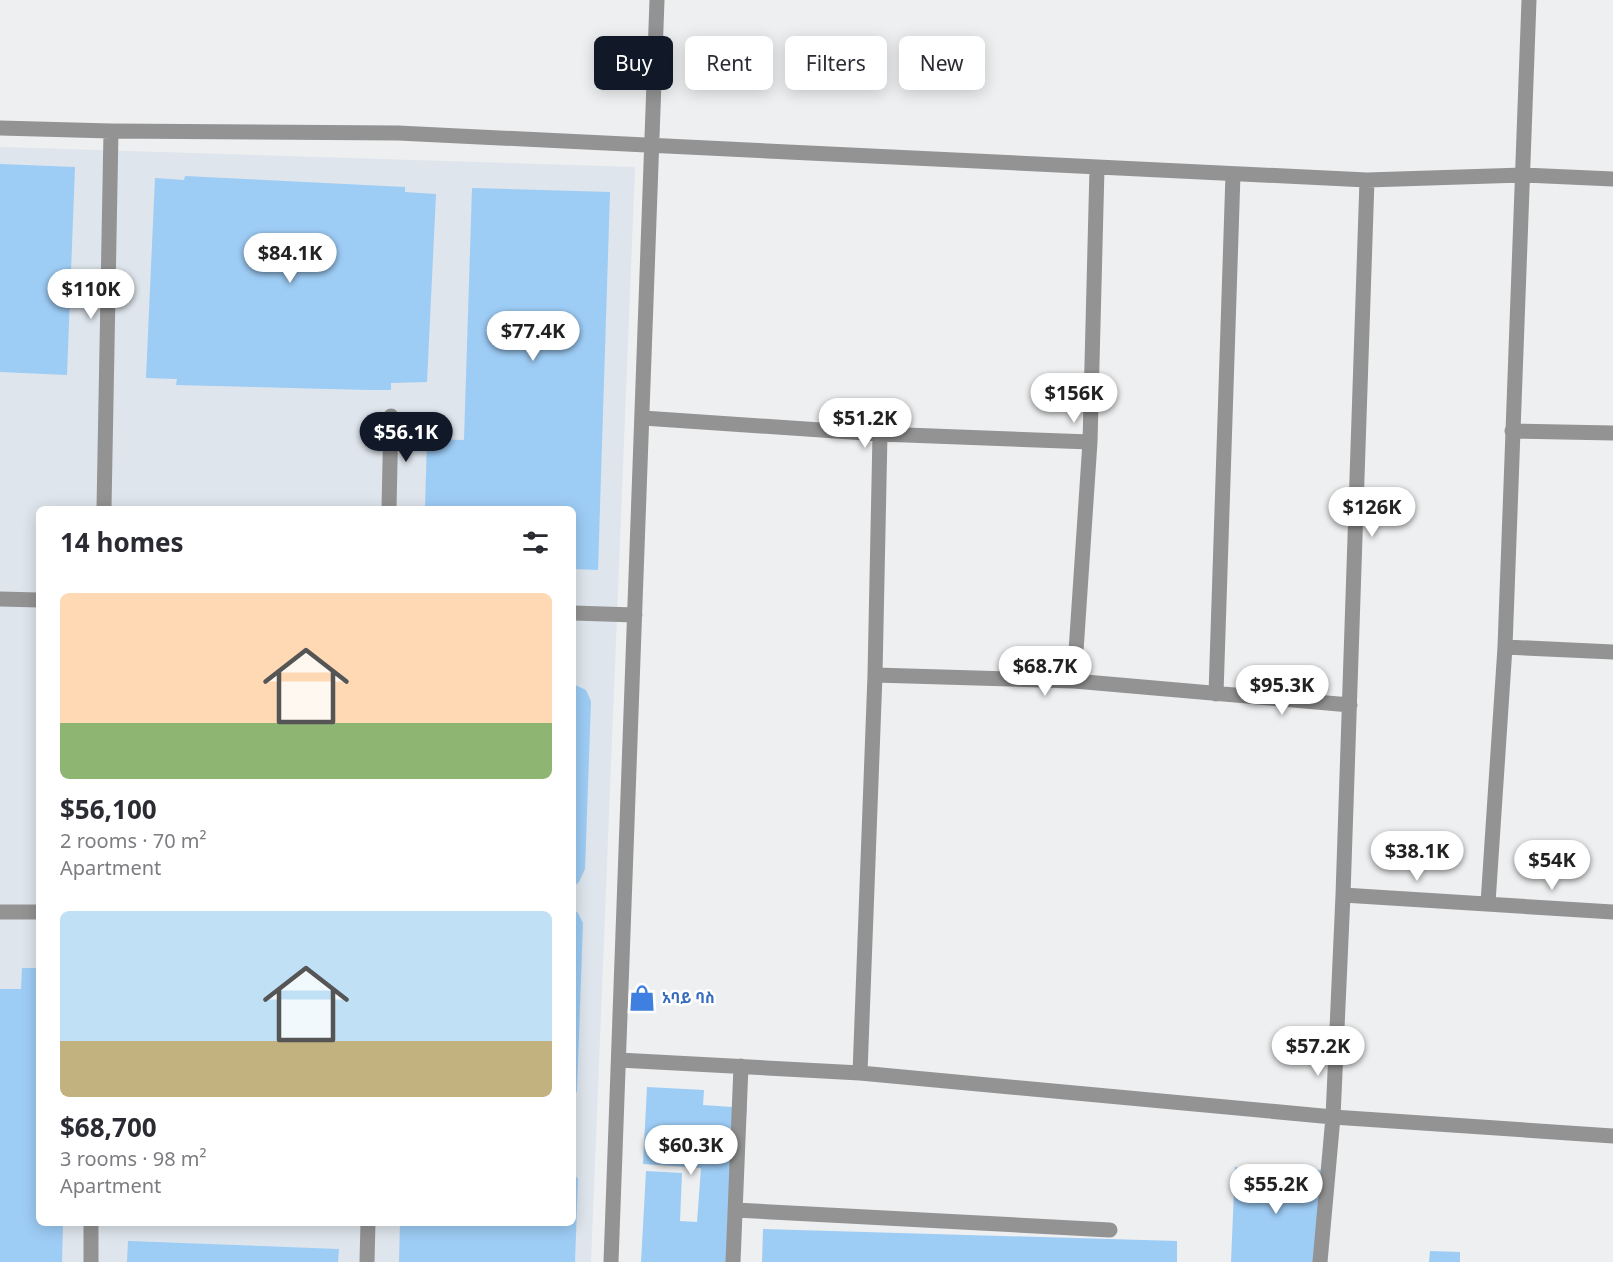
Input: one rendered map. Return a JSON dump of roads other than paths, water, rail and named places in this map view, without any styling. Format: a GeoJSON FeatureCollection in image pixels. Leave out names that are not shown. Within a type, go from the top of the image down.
{"type":"FeatureCollection","features":[{"type":"Feature","properties":{"kind":"street"},"geometry":{"type":"LineString","coordinates":[[611,1262],[657,0]]}},
{"type":"Feature","properties":{"kind":"street"},"geometry":{"type":"LineString","coordinates":[[1488,903],[1505,647],[1529,0]]}},
{"type":"Feature","properties":{"kind":"street"},"geometry":{"type":"LineString","coordinates":[[0,128],[398,133],[1368,180],[1523,175],[1613,179]]}},
{"type":"Feature","properties":{"kind":"street"},"geometry":{"type":"LineString","coordinates":[[104,506],[111,131]]}},
{"type":"Feature","properties":{"kind":"street"},"geometry":{"type":"LineString","coordinates":[[1074,681],[1090,442],[1098,168]]}},
{"type":"Feature","properties":{"kind":"street"},"geometry":{"type":"LineString","coordinates":[[1216,694],[1233,174]]}},
{"type":"Feature","properties":{"kind":"street"},"geometry":{"type":"LineString","coordinates":[[1320,1262],[1333,1117],[1343,895],[1368,180]]}},
{"type":"Feature","properties":{"kind":"street"},"geometry":{"type":"LineString","coordinates":[[388,506],[391,416]]}},
{"type":"Feature","properties":{"kind":"street"},"geometry":{"type":"LineString","coordinates":[[643,418],[880,434],[1090,442]]}},
{"type":"Feature","properties":{"kind":"street"},"geometry":{"type":"LineString","coordinates":[[1512,430],[1613,433]]}},
{"type":"Feature","properties":{"kind":"street"},"geometry":{"type":"LineString","coordinates":[[860,1073],[875,675],[880,434]]}},
{"type":"Feature","properties":{"kind":"street"},"geometry":{"type":"LineString","coordinates":[[0,599],[36,600]]}},
{"type":"Feature","properties":{"kind":"street"},"geometry":{"type":"LineString","coordinates":[[576,613],[635,615]]}},
{"type":"Feature","properties":{"kind":"street"},"geometry":{"type":"LineString","coordinates":[[1505,647],[1613,652]]}},
{"type":"Feature","properties":{"kind":"street"},"geometry":{"type":"LineString","coordinates":[[875,675],[1074,681],[1350,705]]}},
{"type":"Feature","properties":{"kind":"street"},"geometry":{"type":"LineString","coordinates":[[1343,895],[1613,912]]}},
{"type":"Feature","properties":{"kind":"street"},"geometry":{"type":"LineString","coordinates":[[0,912],[36,912]]}},
{"type":"Feature","properties":{"kind":"street"},"geometry":{"type":"LineString","coordinates":[[619,1060],[860,1073],[1333,1117],[1613,1136]]}},
{"type":"Feature","properties":{"kind":"street"},"geometry":{"type":"LineString","coordinates":[[733,1262],[741,1066]]}},
{"type":"Feature","properties":{"kind":"street"},"geometry":{"type":"LineString","coordinates":[[736,1210],[1110,1230]]}},
{"type":"Feature","properties":{"kind":"street"},"geometry":{"type":"LineString","coordinates":[[91,1226],[91,1262]]}},
{"type":"Feature","properties":{"kind":"street"},"geometry":{"type":"LineString","coordinates":[[367,1262],[368,1226]]}},
{"type":"Feature","properties":{"kind":"place","name":"አባይ ባስ"},"geometry":{"type":"Point","coordinates":[642,998]}}]}
